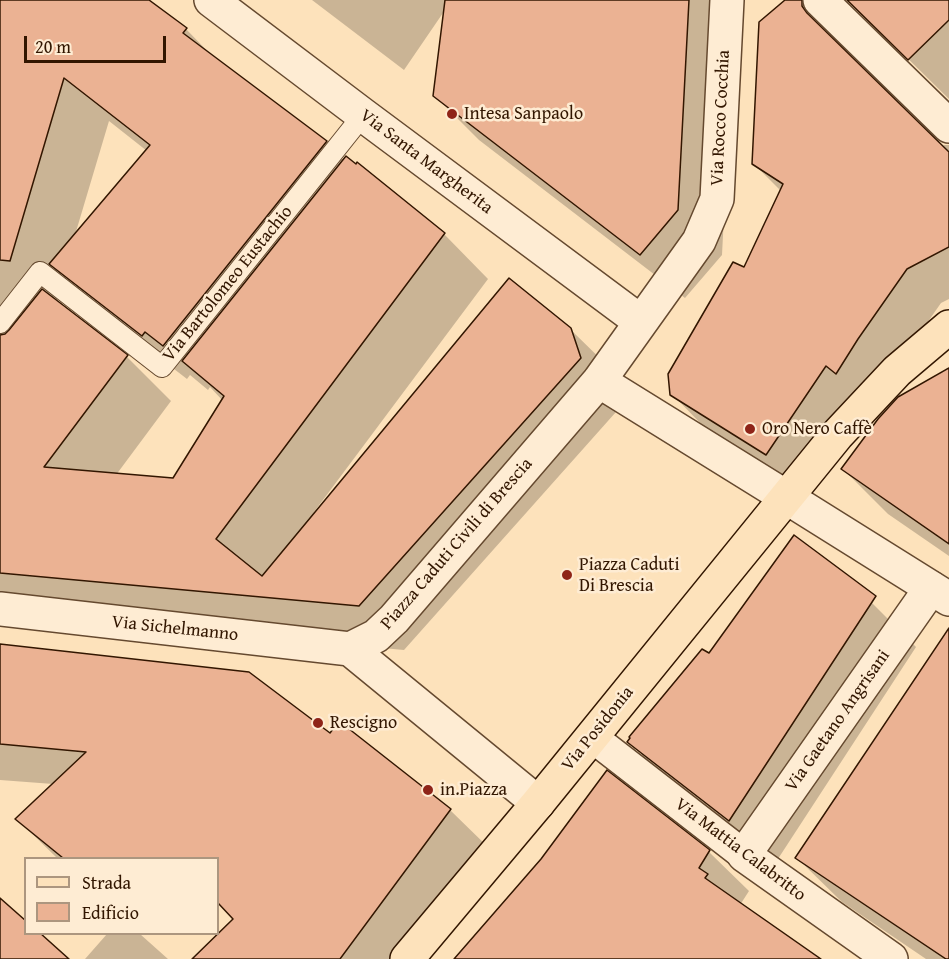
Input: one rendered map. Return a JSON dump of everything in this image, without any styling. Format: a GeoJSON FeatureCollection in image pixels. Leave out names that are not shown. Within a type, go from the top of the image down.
{"type":"FeatureCollection","features":[{"type":"Feature","properties":{"kind":"main road","name":"Via Posidonia"},"geometry":{"type":"LineString","coordinates":[[407,959],[538,803],[837,435],[897,371],[949,327]]}},
{"type":"Feature","properties":{"kind":"street","name":"Via Santa Margherita"},"geometry":{"type":"LineString","coordinates":[[211,0],[641,322]]}},
{"type":"Feature","properties":{"kind":"street","name":"Via Rocco Cocchia"},"geometry":{"type":"LineString","coordinates":[[641,322],[699,240],[717,199],[728,0]]}},
{"type":"Feature","properties":{"kind":"street"},"geometry":{"type":"LineString","coordinates":[[820,0],[945,114]]}},
{"type":"Feature","properties":{"kind":"street","name":"Piazza Caduti Civili di Brescia"},"geometry":{"type":"LineString","coordinates":[[350,649],[376,636],[394,619],[599,381],[641,322]]}},
{"type":"Feature","properties":{"kind":"street"},"geometry":{"type":"LineString","coordinates":[[599,381],[940,594]]}},
{"type":"Feature","properties":{"kind":"street","name":"Via Gaetano Angrisani"},"geometry":{"type":"LineString","coordinates":[[744,855],[940,594]]}},
{"type":"Feature","properties":{"kind":"street","name":"Via Sichelmanno"},"geometry":{"type":"LineString","coordinates":[[0,609],[350,649]]}},
{"type":"Feature","properties":{"kind":"street"},"geometry":{"type":"LineString","coordinates":[[350,649],[538,803]]}},
{"type":"Feature","properties":{"kind":"street","name":"Via Mattia Calabritto"},"geometry":{"type":"LineString","coordinates":[[592,737],[744,855],[891,959]]}},
{"type":"Feature","properties":{"kind":"lane","name":"Via Bartolomeo Eustachio"},"geometry":{"type":"LineString","coordinates":[[0,323],[40,272],[162,366],[363,115]]}},
{"type":"Feature","properties":{"kind":"building"},"geometry":{"type":"Polygon","coordinates":[[[0,0],[149,0],[187,28],[183,33],[327,141],[163,346],[145,332],[142,336],[49,264],[150,145],[64,78],[10,261],[0,260],[0,0]]]}},
{"type":"Feature","properties":{"kind":"building"},"geometry":{"type":"Polygon","coordinates":[[[445,0],[689,0],[678,210],[640,255],[433,96],[445,0]]]}},
{"type":"Feature","properties":{"kind":"building"},"geometry":{"type":"Polygon","coordinates":[[[785,0],[802,0],[802,6],[807,13],[949,152],[949,247],[907,269],[836,374],[826,366],[766,455],[670,395],[668,374],[733,262],[744,267],[783,184],[752,164],[759,22],[785,0]]]}},
{"type":"Feature","properties":{"kind":"building"},"geometry":{"type":"Polygon","coordinates":[[[847,0],[949,0],[949,20],[908,60],[847,0]]]}},
{"type":"Feature","properties":{"kind":"building"},"geometry":{"type":"Polygon","coordinates":[[[346,156],[356,164],[357,162],[445,233],[216,539],[262,576],[509,278],[571,328],[581,358],[359,606],[0,573],[0,335],[9,330],[42,289],[128,355],[44,467],[173,478],[224,396],[182,361],[346,156]]]}},
{"type":"Feature","properties":{"kind":"building"},"geometry":{"type":"Polygon","coordinates":[[[949,368],[949,544],[841,469],[878,419],[898,397],[949,368]]]}},
{"type":"Feature","properties":{"kind":"building"},"geometry":{"type":"Polygon","coordinates":[[[794,535],[876,596],[729,821],[627,742],[702,649],[709,653],[794,535]]]}},
{"type":"Feature","properties":{"kind":"building"},"geometry":{"type":"Polygon","coordinates":[[[949,628],[949,959],[946,959],[795,858],[949,628]]]}},
{"type":"Feature","properties":{"kind":"building"},"geometry":{"type":"Polygon","coordinates":[[[0,644],[249,672],[330,733],[339,721],[451,809],[340,959],[192,959],[233,919],[219,904],[219,857],[62,857],[15,819],[86,752],[0,744],[0,644]]]}},
{"type":"Feature","properties":{"kind":"building"},"geometry":{"type":"Polygon","coordinates":[[[607,770],[710,850],[699,868],[708,874],[705,878],[821,959],[454,959],[541,859],[607,770]]]}},
{"type":"Feature","properties":{"kind":"building"},"geometry":{"type":"Polygon","coordinates":[[[0,898],[24,919],[24,935],[42,935],[69,959],[0,959],[0,898]]]}},
{"type":"Feature","properties":{"kind":"place","name":"Intesa Sanpaolo"},"geometry":{"type":"Point","coordinates":[452,114]}},
{"type":"Feature","properties":{"kind":"place","name":"Oro Nero Caffè"},"geometry":{"type":"Point","coordinates":[750,429]}},
{"type":"Feature","properties":{"kind":"place","name":"Piazza Caduti Di Brescia"},"geometry":{"type":"Point","coordinates":[567,575]}},
{"type":"Feature","properties":{"kind":"place","name":"Rescigno"},"geometry":{"type":"Point","coordinates":[318,723]}},
{"type":"Feature","properties":{"kind":"place","name":"in.Piazza"},"geometry":{"type":"Point","coordinates":[428,790]}}]}
